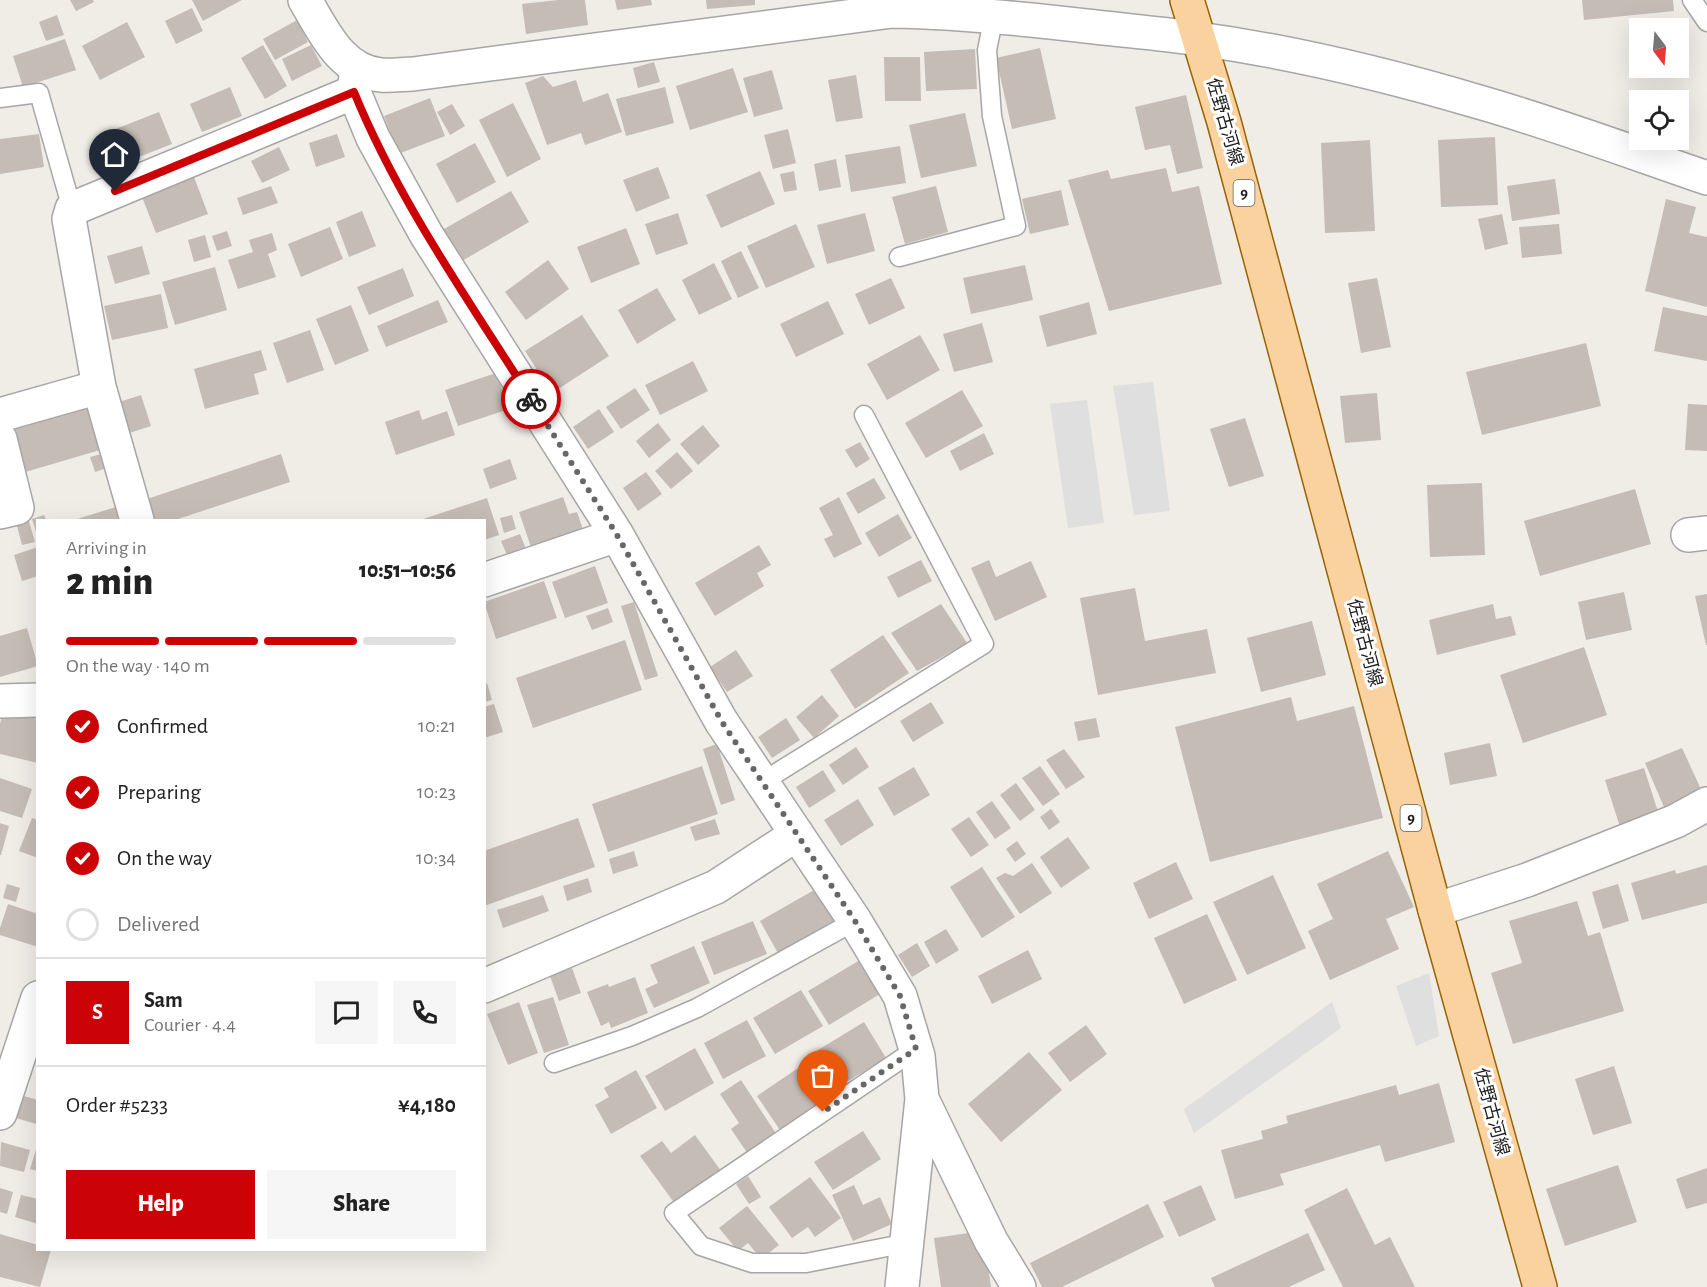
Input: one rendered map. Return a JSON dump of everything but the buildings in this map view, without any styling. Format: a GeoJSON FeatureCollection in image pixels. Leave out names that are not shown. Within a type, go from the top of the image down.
{"type":"FeatureCollection","features":[{"type":"Feature","properties":{"kind":"main road","name":"佐野古河線"},"geometry":{"type":"LineString","coordinates":[[1186,0],[1224,122],[1435,910],[1540,1287]]}},
{"type":"Feature","properties":{"kind":"street"},"geometry":{"type":"LineString","coordinates":[[305,0],[356,80],[373,138],[426,234],[617,535],[722,722],[855,921],[900,996],[918,1056],[922,1099],[902,1287]]}},
{"type":"Feature","properties":{"kind":"street"},"geometry":{"type":"LineString","coordinates":[[137,519],[99,387],[69,219],[72,209],[356,80],[379,75],[413,74],[935,6],[994,16],[1199,39],[1277,52],[1379,75],[1478,102],[1707,178]]}},
{"type":"Feature","properties":{"kind":"street"},"geometry":{"type":"LineString","coordinates":[[0,415],[99,387]]}},
{"type":"Feature","properties":{"kind":"street"},"geometry":{"type":"LineString","coordinates":[[0,439],[17,508],[0,513]]}},
{"type":"Feature","properties":{"kind":"street"},"geometry":{"type":"LineString","coordinates":[[486,579],[617,535]]}},
{"type":"Feature","properties":{"kind":"street"},"geometry":{"type":"LineString","coordinates":[[0,701],[36,700]]}},
{"type":"Feature","properties":{"kind":"street"},"geometry":{"type":"LineString","coordinates":[[1435,910],[1527,880],[1676,821],[1707,804]]}},
{"type":"Feature","properties":{"kind":"street"},"geometry":{"type":"LineString","coordinates":[[486,985],[716,887],[797,834]]}},
{"type":"Feature","properties":{"kind":"street"},"geometry":{"type":"LineString","coordinates":[[0,1113],[36,1004]]}},
{"type":"Feature","properties":{"kind":"street"},"geometry":{"type":"LineString","coordinates":[[922,1099],[991,1241],[1019,1287]]}},
{"type":"Feature","properties":{"kind":"lane"},"geometry":{"type":"LineString","coordinates":[[1692,0],[1707,22]]}},
{"type":"Feature","properties":{"kind":"lane"},"geometry":{"type":"LineString","coordinates":[[899,257],[1016,226],[992,116],[987,50],[994,16]]}},
{"type":"Feature","properties":{"kind":"lane"},"geometry":{"type":"LineString","coordinates":[[0,98],[39,93],[72,209]]}},
{"type":"Feature","properties":{"kind":"lane"},"geometry":{"type":"LineString","coordinates":[[762,782],[984,644],[864,415]]}},
{"type":"Feature","properties":{"kind":"lane"},"geometry":{"type":"LineString","coordinates":[[554,1063],[632,1036],[697,1008],[855,921]]}},
{"type":"Feature","properties":{"kind":"lane"},"geometry":{"type":"LineString","coordinates":[[907,1243],[806,1263],[752,1263],[701,1246],[674,1213],[916,1049]]}},
{"type":"Feature","properties":{"kind":"shaded area"},"geometry":{"type":"Polygon","coordinates":[[[1153,382],[1170,511],[1134,515],[1113,386],[1153,382]]]}},
{"type":"Feature","properties":{"kind":"shaded area"},"geometry":{"type":"Polygon","coordinates":[[[1087,400],[1104,523],[1068,528],[1050,404],[1087,400]]]}},
{"type":"Feature","properties":{"kind":"shaded area"},"geometry":{"type":"Polygon","coordinates":[[[1429,973],[1439,1036],[1416,1046],[1396,986],[1429,973]]]}},
{"type":"Feature","properties":{"kind":"shaded area"},"geometry":{"type":"Polygon","coordinates":[[[1332,1002],[1341,1028],[1194,1133],[1184,1109],[1332,1002]]]}},
{"type":"Feature","properties":{"kind":"way so far"},"geometry":{"type":"LineString","coordinates":[[531,399],[617,535],[722,722],[855,921],[900,996],[916,1049],[823,1112]]}},
{"type":"Feature","properties":{"kind":"route"},"geometry":{"type":"LineString","coordinates":[[115,191],[354,92],[373,138],[426,234],[531,399]]}}]}
